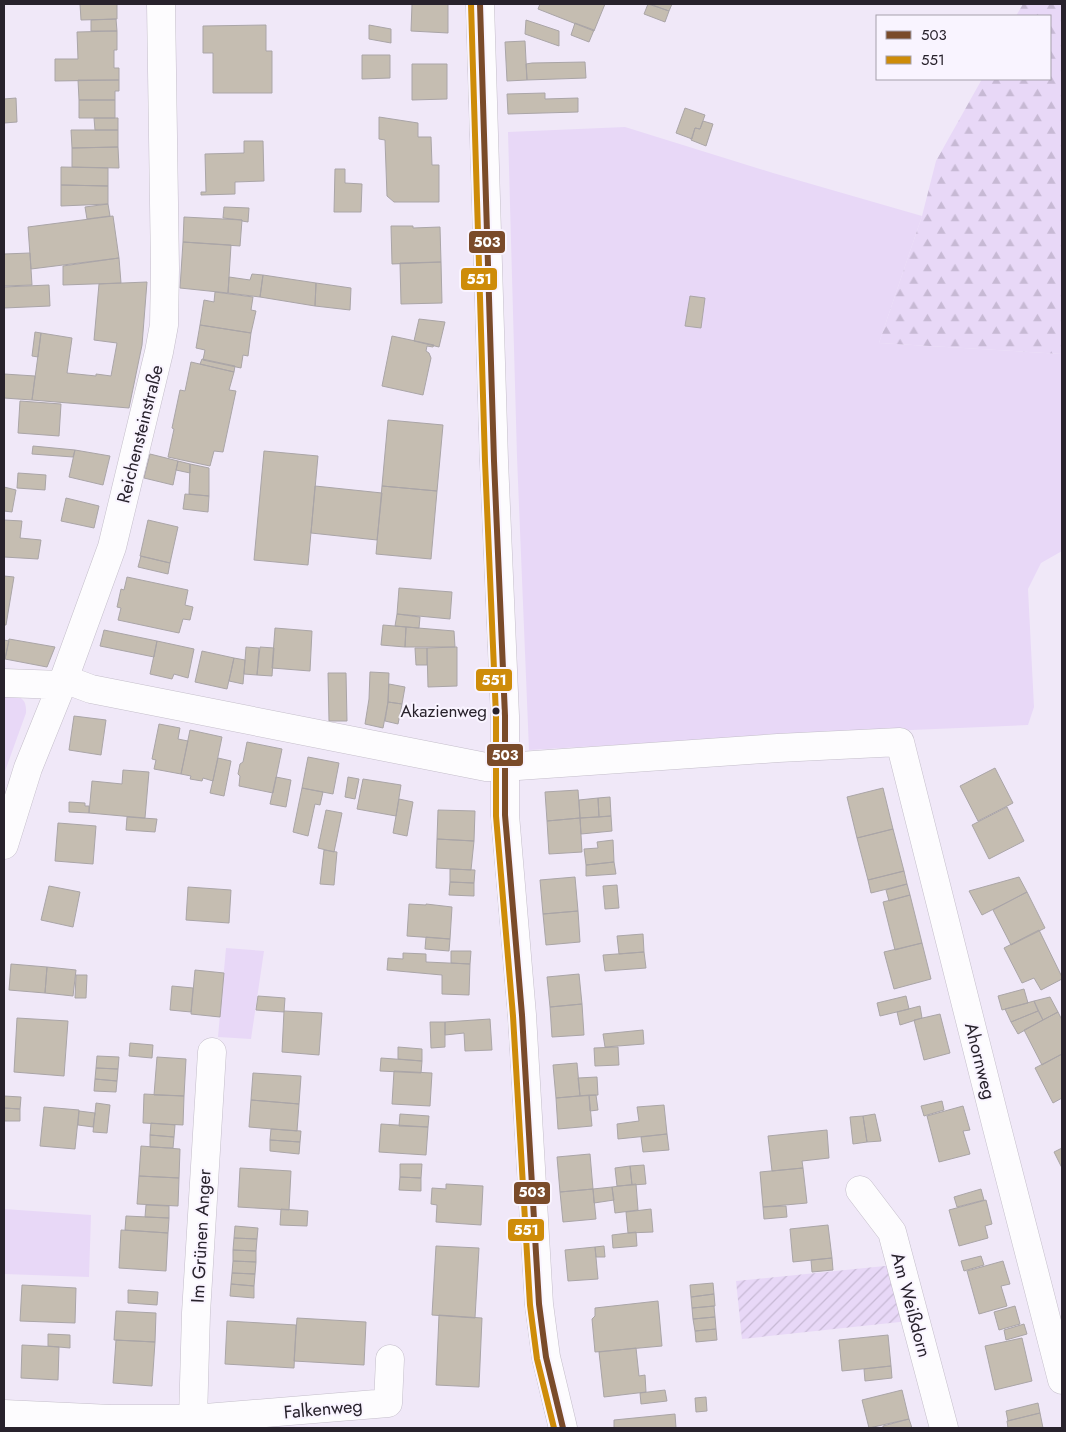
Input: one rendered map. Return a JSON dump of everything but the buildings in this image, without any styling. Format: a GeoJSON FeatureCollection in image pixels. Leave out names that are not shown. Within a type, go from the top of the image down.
{"type":"FeatureCollection","features":[{"type":"Feature","properties":{"kind":"street","name":"Reichensteinstraße"},"geometry":{"type":"LineString","coordinates":[[4,845],[28,768],[63,682],[112,548],[164,326],[165,269],[161,4]]}},
{"type":"Feature","properties":{"kind":"street"},"geometry":{"type":"LineString","coordinates":[[480,4],[494,461],[505,716],[505,815],[522,1015],[539,1304],[546,1357],[563,1428]]}},
{"type":"Feature","properties":{"kind":"street"},"geometry":{"type":"LineString","coordinates":[[4,683],[63,682],[486,767],[505,767]]}},
{"type":"Feature","properties":{"kind":"street","name":"Ahornweg"},"geometry":{"type":"LineString","coordinates":[[505,767],[778,748],[900,742],[1062,1380]]}},
{"type":"Feature","properties":{"kind":"street","name":"Im Grünen Anger"},"geometry":{"type":"LineString","coordinates":[[193,1419],[196,1313],[212,1052]]}},
{"type":"Feature","properties":{"kind":"street","name":"Am Weißdorn"},"geometry":{"type":"LineString","coordinates":[[860,1190],[892,1232],[944,1428]]}},
{"type":"Feature","properties":{"kind":"street","name":"Falkenweg"},"geometry":{"type":"LineString","coordinates":[[4,1414],[111,1419],[193,1419],[388,1403],[390,1358]]}},
{"type":"Feature","properties":{"kind":"green space"},"geometry":{"type":"Polygon","coordinates":[[[1023,4],[1062,4],[1062,354],[879,343],[922,216],[936,161],[981,80],[1051,80],[1051,15],[1017,15],[1023,4]]]}},
{"type":"Feature","properties":{"kind":"green space"},"geometry":{"type":"Polygon","coordinates":[[[625,127],[773,173],[922,216],[879,343],[1062,354],[1062,551],[1041,563],[1028,589],[1034,707],[1028,725],[770,736],[529,750],[517,457],[508,132],[625,127]]]}},
{"type":"Feature","properties":{"kind":"green space"},"geometry":{"type":"Polygon","coordinates":[[[4,694],[21,698],[25,703],[26,713],[4,774],[4,694]]]}},
{"type":"Feature","properties":{"kind":"green space"},"geometry":{"type":"Polygon","coordinates":[[[226,948],[264,951],[251,1039],[218,1037],[226,948]]]}},
{"type":"Feature","properties":{"kind":"green space"},"geometry":{"type":"Polygon","coordinates":[[[4,1209],[91,1215],[89,1277],[4,1274],[4,1209]]]}},
{"type":"Feature","properties":{"kind":"green space"},"geometry":{"type":"Polygon","coordinates":[[[895,1265],[909,1321],[742,1339],[736,1281],[895,1265]]]}},
{"type":"Feature","properties":{"kind":"transit line","name":"551"},"geometry":{"type":"LineString","coordinates":[[471,4],[485,461],[496,716],[496,816],[513,1016],[530,1305],[537,1359],[554,1428]]}},
{"type":"Feature","properties":{"kind":"transit line","name":"503"},"geometry":{"type":"LineString","coordinates":[[480,4],[494,461],[505,716],[505,815],[522,1015],[539,1304],[546,1357],[563,1428]]}},
{"type":"Feature","properties":{"kind":"place","name":"Akazienweg"},"geometry":{"type":"Point","coordinates":[496,711]}}]}
